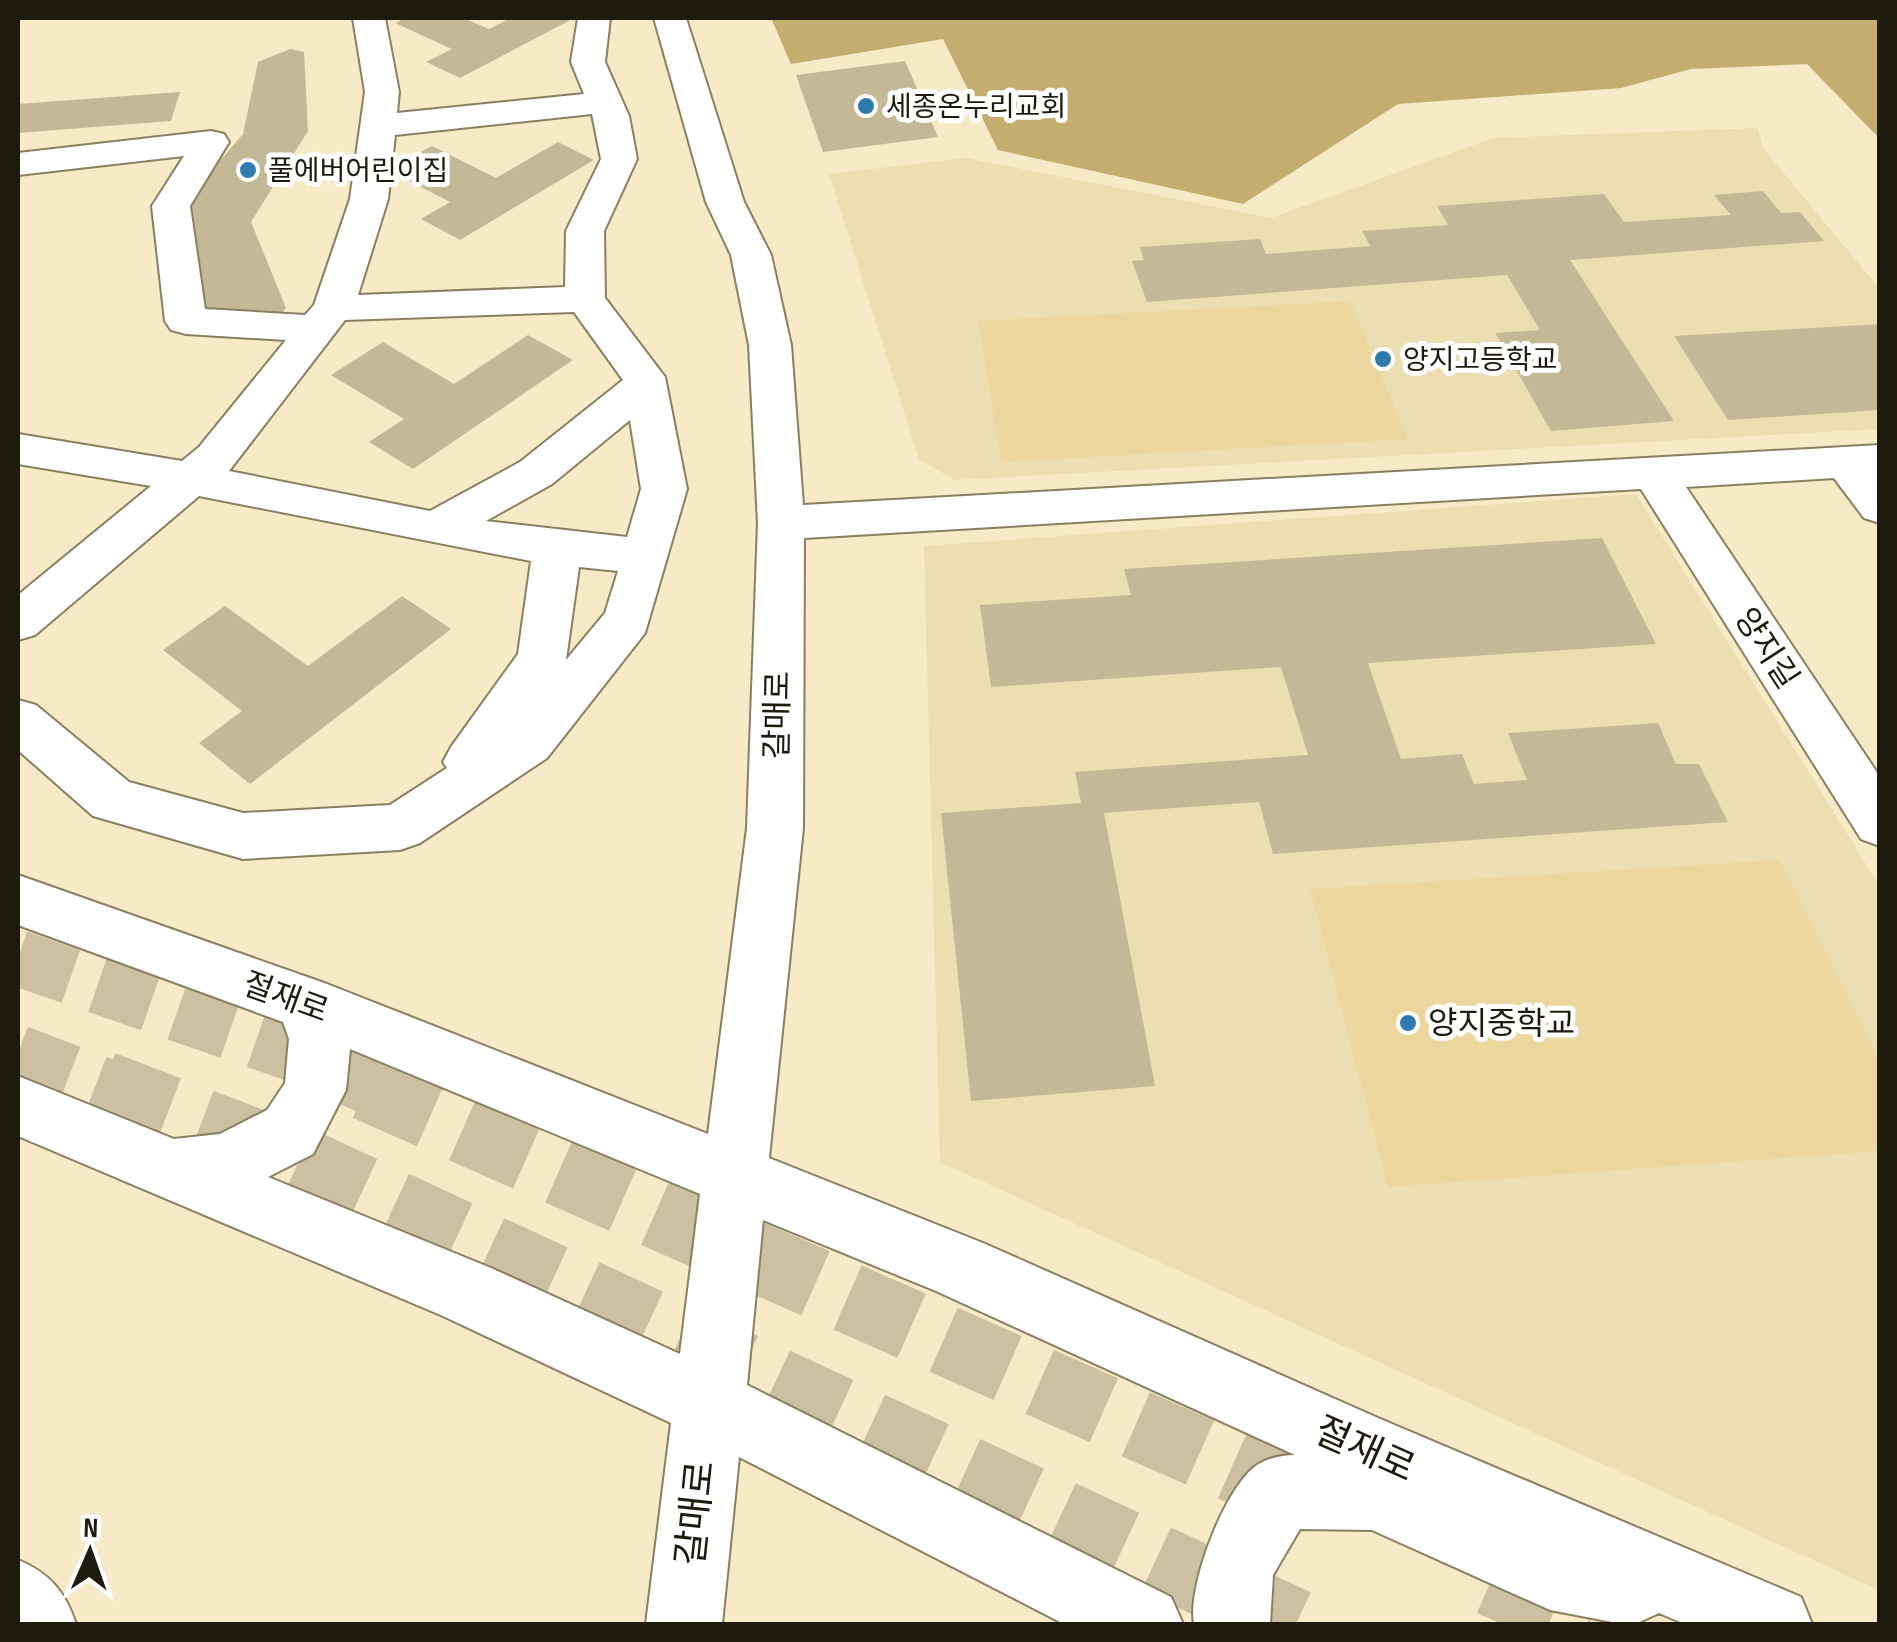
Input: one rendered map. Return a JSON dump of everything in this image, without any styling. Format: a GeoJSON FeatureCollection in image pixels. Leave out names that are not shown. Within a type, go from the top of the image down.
{"type":"FeatureCollection","features":[{"type":"Feature","properties":{"kind":"street"},"geometry":{"type":"LineString","coordinates":[[18,622],[214,458],[325,319],[369,199],[382,92],[369,18]]}},
{"type":"Feature","properties":{"kind":"street"},"geometry":{"type":"LineString","coordinates":[[18,720],[112,800],[243,836],[400,827],[528,743],[628,620],[664,490],[645,385],[585,299],[585,231],[618,159],[605,102],[588,62],[594,18]]}},
{"type":"Feature","properties":{"kind":"street","name":"갈매로"},"geometry":{"type":"LineString","coordinates":[[670,18],[725,202],[751,255],[770,345],[781,523],[774,828],[736,1176],[706,1402],[684,1624]]}},
{"type":"Feature","properties":{"kind":"street"},"geometry":{"type":"LineString","coordinates":[[704,18],[720,65]]}},
{"type":"Feature","properties":{"kind":"street"},"geometry":{"type":"LineString","coordinates":[[378,126],[605,102]]}},
{"type":"Feature","properties":{"kind":"street"},"geometry":{"type":"LineString","coordinates":[[18,164],[210,142],[170,206],[186,322],[325,319],[585,299]]}},
{"type":"Feature","properties":{"kind":"street","name":"갈매로"},"geometry":{"type":"LineString","coordinates":[[751,255],[761,200]]}},
{"type":"Feature","properties":{"kind":"street"},"geometry":{"type":"LineString","coordinates":[[436,528],[536,473],[645,385]]}},
{"type":"Feature","properties":{"kind":"street"},"geometry":{"type":"LineString","coordinates":[[18,449],[192,477],[555,550],[645,556]]}},
{"type":"Feature","properties":{"kind":"street"},"geometry":{"type":"LineString","coordinates":[[781,523],[1862,461],[1880,507]]}},
{"type":"Feature","properties":{"kind":"street","name":"양지길"},"geometry":{"type":"LineString","coordinates":[[1654,473],[1880,823]]}},
{"type":"Feature","properties":{"kind":"street"},"geometry":{"type":"LineString","coordinates":[[446,797],[542,658],[555,582],[555,550]]}},
{"type":"Feature","properties":{"kind":"street","name":"절재로"},"geometry":{"type":"LineString","coordinates":[[18,900],[306,1003],[959,1267],[1352,1444],[1755,1616]]}},
{"type":"Feature","properties":{"kind":"street"},"geometry":{"type":"LineString","coordinates":[[170,1170],[226,1165],[290,1132],[315,1090],[320,1039],[306,1003]]}},
{"type":"Feature","properties":{"kind":"street"},"geometry":{"type":"LineString","coordinates":[[18,1106],[467,1292],[706,1402],[1144,1624]]}},
{"type":"Feature","properties":{"kind":"street"},"geometry":{"type":"LineString","coordinates":[[1232,1624],[1228,1609],[1246,1544],[1280,1492],[1374,1493],[1550,1572],[1755,1616]]}},
{"type":"Feature","properties":{"kind":"street"},"geometry":{"type":"LineString","coordinates":[[18,1598],[38,1624]]}},
{"type":"Feature","properties":{"kind":"shaded area"},"geometry":{"type":"Polygon","coordinates":[[[771,18],[1879,18],[1879,138],[1807,64],[1691,69],[1621,88],[1398,104],[1243,204],[998,150],[943,39],[791,64],[771,18]]]}},
{"type":"Feature","properties":{"kind":"shaded area","name":"양지고등학교"},"geometry":{"type":"Polygon","coordinates":[[[1758,128],[1763,148],[1879,288],[1879,429],[954,480],[919,459],[829,174],[966,158],[1271,218],[1493,138],[1758,128]]]}},
{"type":"Feature","properties":{"kind":"shaded area"},"geometry":{"type":"Polygon","coordinates":[[[1350,301],[1408,439],[1001,462],[978,321],[1350,301]]]}},
{"type":"Feature","properties":{"kind":"shaded area","name":"양지중학교"},"geometry":{"type":"Polygon","coordinates":[[[1636,494],[1879,885],[1879,1590],[940,1162],[924,546],[1636,494]]]}},
{"type":"Feature","properties":{"kind":"shaded area"},"geometry":{"type":"Polygon","coordinates":[[[1780,860],[1879,1059],[1879,1151],[1388,1187],[1310,889],[1780,860]]]}},
{"type":"Feature","properties":{"kind":"building"},"geometry":{"type":"Polygon","coordinates":[[[406,18],[463,18],[489,29],[511,18],[574,18],[460,78],[426,62],[452,49],[395,23],[406,18]]]}},
{"type":"Feature","properties":{"kind":"building","name":"풀에버어린이집"},"geometry":{"type":"Polygon","coordinates":[[[290,49],[304,52],[308,131],[251,222],[286,308],[278,317],[202,310],[185,201],[243,134],[258,62],[290,49]]]}},
{"type":"Feature","properties":{"kind":"building","name":"세종온누리교회"},"geometry":{"type":"Polygon","coordinates":[[[905,61],[938,137],[823,152],[796,75],[905,61]]]}},
{"type":"Feature","properties":{"kind":"building"},"geometry":{"type":"Polygon","coordinates":[[[180,92],[171,121],[18,133],[18,104],[180,92]]]}},
{"type":"Feature","properties":{"kind":"building"},"geometry":{"type":"Polygon","coordinates":[[[558,142],[594,160],[460,240],[421,219],[450,202],[388,170],[432,146],[496,178],[558,142]]]}},
{"type":"Feature","properties":{"kind":"building"},"geometry":{"type":"Polygon","coordinates":[[[1763,191],[1781,213],[1800,212],[1824,241],[1570,260],[1674,421],[1551,431],[1495,333],[1540,330],[1507,275],[1147,302],[1132,261],[1144,260],[1140,247],[1260,239],[1266,254],[1370,246],[1362,231],[1448,225],[1437,206],[1604,194],[1624,222],[1731,215],[1714,195],[1763,191]]]}},
{"type":"Feature","properties":{"kind":"building"},"geometry":{"type":"Polygon","coordinates":[[[1880,324],[1880,410],[1728,420],[1674,336],[1880,324]]]}},
{"type":"Feature","properties":{"kind":"building"},"geometry":{"type":"Polygon","coordinates":[[[528,335],[573,360],[413,469],[369,442],[404,419],[331,375],[383,342],[454,384],[528,335]]]}},
{"type":"Feature","properties":{"kind":"building"},"geometry":{"type":"Polygon","coordinates":[[[1602,538],[1656,644],[1368,663],[1401,759],[1462,754],[1474,784],[1527,780],[1508,733],[1658,723],[1676,764],[1699,764],[1728,822],[1273,854],[1259,802],[1104,813],[1155,1086],[971,1101],[941,813],[1081,803],[1075,772],[1308,755],[1281,667],[991,687],[980,605],[1131,595],[1124,569],[1602,538]]]}},
{"type":"Feature","properties":{"kind":"building"},"geometry":{"type":"Polygon","coordinates":[[[402,596],[451,629],[250,784],[199,743],[242,711],[163,650],[225,606],[308,666],[402,596]]]}},
{"type":"Feature","properties":{"kind":"tunnel"},"geometry":{"type":"LineString","coordinates":[[18,958],[295,1054],[373,1088]]}},
{"type":"Feature","properties":{"kind":"tunnel"},"geometry":{"type":"LineString","coordinates":[[18,1053],[110,1088]]}},
{"type":"Feature","properties":{"kind":"tunnel"},"geometry":{"type":"LineString","coordinates":[[103,1086],[294,1159],[1296,1624]]}},
{"type":"Feature","properties":{"kind":"tunnel"},"geometry":{"type":"LineString","coordinates":[[367,1086],[1317,1504]]}},
{"type":"Feature","properties":{"kind":"tunnel"},"geometry":{"type":"LineString","coordinates":[[1491,1581],[1589,1624]]}},
{"type":"Feature","properties":{"kind":"place","name":"세종온누리교회"},"geometry":{"type":"Point","coordinates":[866,106]}},
{"type":"Feature","properties":{"kind":"place","name":"풀에버어린이집"},"geometry":{"type":"Point","coordinates":[248,170]}},
{"type":"Feature","properties":{"kind":"place","name":"양지고등학교"},"geometry":{"type":"Point","coordinates":[1383,359]}},
{"type":"Feature","properties":{"kind":"place","name":"양지중학교"},"geometry":{"type":"Point","coordinates":[1408,1023]}}]}
